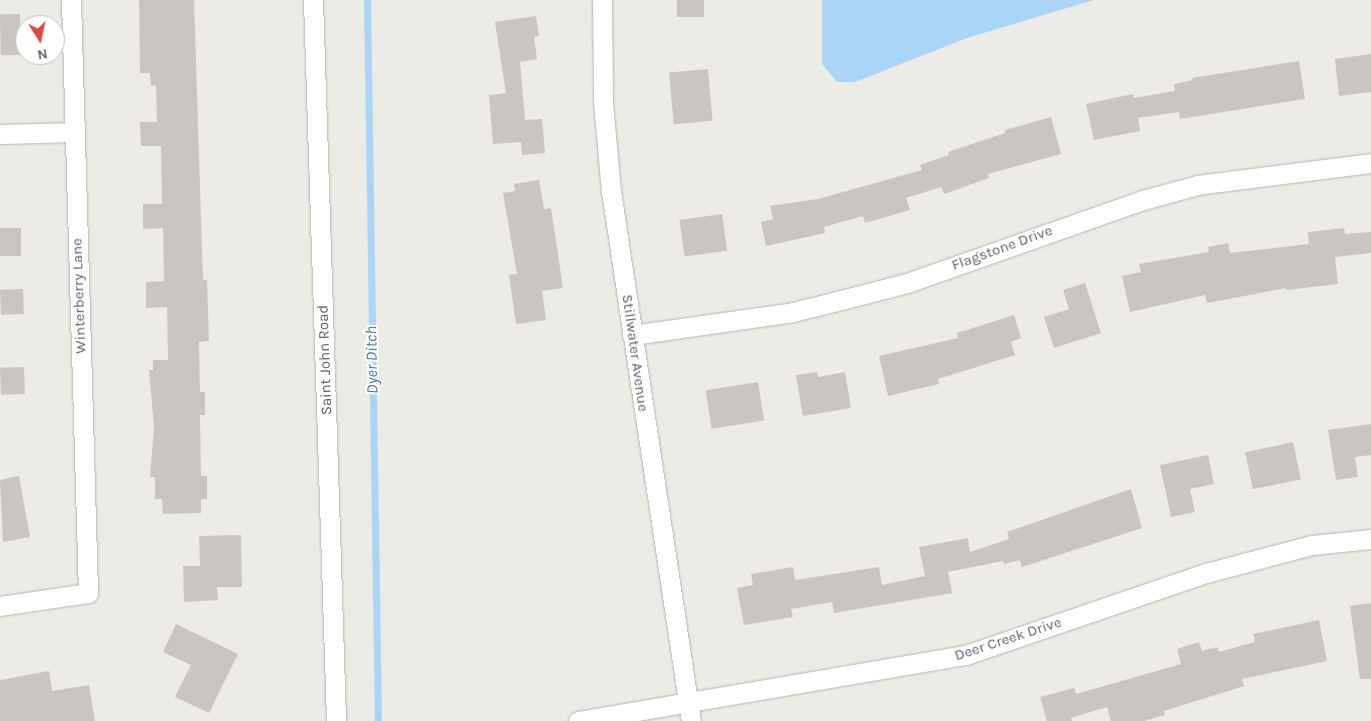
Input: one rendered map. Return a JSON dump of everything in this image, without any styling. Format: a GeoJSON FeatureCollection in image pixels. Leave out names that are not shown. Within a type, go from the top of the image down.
{"type":"FeatureCollection","features":[{"type":"Feature","properties":{"kind":"street","name":"Winterberry Lane"},"geometry":{"type":"LineString","coordinates":[[0,606],[88,593],[71,0]]}},
{"type":"Feature","properties":{"kind":"street","name":"Saint John Road"},"geometry":{"type":"LineString","coordinates":[[313,0],[336,721]]}},
{"type":"Feature","properties":{"kind":"street","name":"Stillwater Avenue"},"geometry":{"type":"LineString","coordinates":[[602,0],[604,102],[611,191],[689,712]]}},
{"type":"Feature","properties":{"kind":"street"},"geometry":{"type":"LineString","coordinates":[[0,134],[74,132]]}},
{"type":"Feature","properties":{"kind":"street","name":"Flagstone Drive"},"geometry":{"type":"LineString","coordinates":[[632,335],[793,312],[845,300],[906,282],[1143,200],[1197,186],[1371,163]]}},
{"type":"Feature","properties":{"kind":"street","name":"Deer Creek Drive"},"geometry":{"type":"LineString","coordinates":[[578,721],[689,712],[966,654],[1206,573],[1312,545],[1371,539]]}},
{"type":"Feature","properties":{"kind":"water"},"geometry":{"type":"Polygon","coordinates":[[[822,0],[1094,0],[967,38],[855,82],[837,82],[822,64],[822,0]]]}},
{"type":"Feature","properties":{"kind":"building"},"geometry":{"type":"Polygon","coordinates":[[[139,0],[194,0],[203,280],[207,280],[209,341],[199,342],[200,392],[205,392],[205,415],[200,415],[201,476],[207,476],[207,499],[201,499],[201,513],[163,514],[162,499],[155,499],[155,477],[150,477],[154,427],[149,370],[153,370],[153,360],[168,360],[167,307],[146,308],[146,282],[164,281],[163,228],[143,229],[143,204],[162,204],[161,146],[141,146],[140,122],[157,122],[156,85],[151,86],[150,73],[140,73],[139,0]]]}},
{"type":"Feature","properties":{"kind":"building"},"geometry":{"type":"Polygon","coordinates":[[[677,0],[704,0],[704,17],[677,17],[677,0]]]}},
{"type":"Feature","properties":{"kind":"building"},"geometry":{"type":"Polygon","coordinates":[[[0,14],[20,14],[15,15],[15,55],[1,55],[0,14]]]}},
{"type":"Feature","properties":{"kind":"building"},"geometry":{"type":"Polygon","coordinates":[[[536,16],[539,36],[534,37],[537,59],[520,62],[525,120],[542,119],[545,153],[522,155],[521,142],[493,144],[489,95],[506,93],[495,22],[536,16]]]}},
{"type":"Feature","properties":{"kind":"building"},"geometry":{"type":"Polygon","coordinates":[[[1371,54],[1371,92],[1339,96],[1335,59],[1371,54]]]}},
{"type":"Feature","properties":{"kind":"building"},"geometry":{"type":"Polygon","coordinates":[[[1299,61],[1305,99],[1180,119],[1179,112],[1138,118],[1140,131],[1094,140],[1086,104],[1133,94],[1134,98],[1175,91],[1174,84],[1193,80],[1192,78],[1299,61]]]}},
{"type":"Feature","properties":{"kind":"building"},"geometry":{"type":"Polygon","coordinates":[[[708,69],[713,121],[674,124],[669,72],[708,69]]]}},
{"type":"Feature","properties":{"kind":"building"},"geometry":{"type":"Polygon","coordinates":[[[1051,117],[1061,154],[988,174],[989,178],[944,194],[941,187],[906,198],[910,210],[865,223],[863,216],[824,227],[825,233],[766,246],[761,222],[773,219],[770,206],[818,199],[922,170],[920,165],[949,155],[948,152],[1005,133],[1005,130],[1051,117]]]}},
{"type":"Feature","properties":{"kind":"building"},"geometry":{"type":"Polygon","coordinates":[[[539,180],[544,209],[551,208],[563,288],[542,291],[546,320],[516,324],[509,275],[517,274],[503,193],[515,191],[514,184],[539,180]]]}},
{"type":"Feature","properties":{"kind":"building"},"geometry":{"type":"Polygon","coordinates":[[[722,214],[727,251],[685,257],[679,220],[722,214]]]}},
{"type":"Feature","properties":{"kind":"building"},"geometry":{"type":"Polygon","coordinates":[[[0,228],[21,228],[21,256],[0,256],[0,228]]]}},
{"type":"Feature","properties":{"kind":"building"},"geometry":{"type":"Polygon","coordinates":[[[1344,228],[1345,234],[1371,232],[1371,253],[1335,257],[1338,284],[1286,290],[1286,288],[1207,303],[1205,295],[1130,312],[1122,276],[1141,272],[1139,264],[1209,252],[1208,247],[1228,243],[1230,253],[1309,244],[1308,232],[1344,228]]]}},
{"type":"Feature","properties":{"kind":"building"},"geometry":{"type":"Polygon","coordinates":[[[1085,283],[1101,333],[1054,348],[1044,317],[1069,309],[1063,290],[1085,283]]]}},
{"type":"Feature","properties":{"kind":"building"},"geometry":{"type":"Polygon","coordinates":[[[23,289],[24,314],[1,315],[0,290],[23,289]]]}},
{"type":"Feature","properties":{"kind":"building"},"geometry":{"type":"Polygon","coordinates":[[[1014,315],[1021,338],[1011,342],[1015,355],[938,379],[939,384],[888,396],[879,356],[958,338],[957,333],[1014,315]]]}},
{"type":"Feature","properties":{"kind":"building"},"geometry":{"type":"Polygon","coordinates":[[[24,367],[25,394],[1,395],[0,368],[24,367]]]}},
{"type":"Feature","properties":{"kind":"building"},"geometry":{"type":"Polygon","coordinates":[[[817,372],[818,377],[845,372],[851,408],[803,416],[796,375],[817,372]]]}},
{"type":"Feature","properties":{"kind":"building"},"geometry":{"type":"Polygon","coordinates":[[[758,382],[764,421],[712,429],[706,390],[758,382]]]}},
{"type":"Feature","properties":{"kind":"building"},"geometry":{"type":"Polygon","coordinates":[[[1371,424],[1371,455],[1355,457],[1358,477],[1336,480],[1328,430],[1371,424]]]}},
{"type":"Feature","properties":{"kind":"building"},"geometry":{"type":"Polygon","coordinates":[[[1293,442],[1301,479],[1253,489],[1245,452],[1293,442]]]}},
{"type":"Feature","properties":{"kind":"building"},"geometry":{"type":"Polygon","coordinates":[[[1208,455],[1214,484],[1190,489],[1195,512],[1171,517],[1160,465],[1208,455]]]}},
{"type":"Feature","properties":{"kind":"building"},"geometry":{"type":"Polygon","coordinates":[[[19,476],[30,537],[3,542],[0,480],[19,476]]]}},
{"type":"Feature","properties":{"kind":"building"},"geometry":{"type":"Polygon","coordinates":[[[1131,489],[1142,528],[1022,567],[1020,560],[1004,564],[1003,561],[948,572],[952,593],[834,613],[832,602],[791,609],[793,617],[744,625],[737,588],[753,585],[751,574],[793,567],[795,580],[879,567],[882,585],[925,576],[919,547],[968,538],[970,552],[1009,539],[1007,532],[1131,489]]]}},
{"type":"Feature","properties":{"kind":"building"},"geometry":{"type":"Polygon","coordinates":[[[241,535],[242,587],[217,587],[218,600],[184,602],[183,566],[200,566],[199,536],[241,535]]]}},
{"type":"Feature","properties":{"kind":"building"},"geometry":{"type":"Polygon","coordinates":[[[1371,603],[1371,679],[1360,679],[1350,606],[1371,603]]]}},
{"type":"Feature","properties":{"kind":"building"},"geometry":{"type":"Polygon","coordinates":[[[1319,620],[1327,661],[1242,679],[1244,686],[1164,711],[1165,715],[1144,721],[1111,721],[1107,707],[1071,718],[1072,721],[1047,721],[1040,697],[1074,688],[1076,694],[1181,664],[1177,649],[1199,642],[1202,651],[1217,647],[1219,652],[1255,642],[1253,634],[1319,620]]]}},
{"type":"Feature","properties":{"kind":"building"},"geometry":{"type":"Polygon","coordinates":[[[176,624],[238,654],[209,713],[175,697],[191,665],[163,652],[176,624]]]}},
{"type":"Feature","properties":{"kind":"building"},"geometry":{"type":"Polygon","coordinates":[[[49,671],[52,691],[89,685],[95,721],[0,721],[0,680],[49,671]]]}},
{"type":"Feature","properties":{"kind":"waterway","name":"Dyer Ditch"},"geometry":{"type":"LineString","coordinates":[[367,0],[378,721]]}}]}
